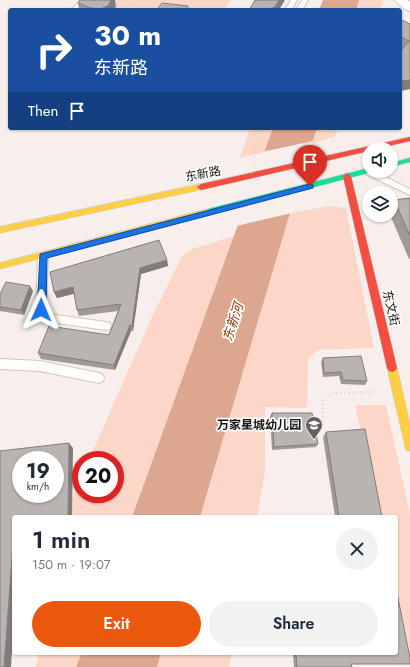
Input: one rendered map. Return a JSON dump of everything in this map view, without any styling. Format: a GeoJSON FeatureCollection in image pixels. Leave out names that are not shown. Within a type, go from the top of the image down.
{"type":"FeatureCollection","features":[{"type":"Feature","properties":{"kind":"main road","name":"东新路"},"geometry":{"type":"LineString","coordinates":[[0,230],[252,176],[410,139]]}},
{"type":"Feature","properties":{"kind":"main road"},"geometry":{"type":"LineString","coordinates":[[398,163],[410,160]]}},
{"type":"Feature","properties":{"kind":"main road"},"geometry":{"type":"LineString","coordinates":[[0,266],[362,172]]}},
{"type":"Feature","properties":{"kind":"main road","name":"东文街"},"geometry":{"type":"LineString","coordinates":[[347,176],[410,446]]}},
{"type":"Feature","properties":{"kind":"street"},"geometry":{"type":"LineString","coordinates":[[400,0],[410,7]]}},
{"type":"Feature","properties":{"kind":"lane"},"geometry":{"type":"LineString","coordinates":[[76,8],[84,0]]}},
{"type":"Feature","properties":{"kind":"lane"},"geometry":{"type":"LineString","coordinates":[[381,178],[410,192]]}},
{"type":"Feature","properties":{"kind":"lane"},"geometry":{"type":"LineString","coordinates":[[43,256],[41,310],[46,318],[106,326]]}},
{"type":"Feature","properties":{"kind":"lane"},"geometry":{"type":"LineString","coordinates":[[0,364],[40,366],[99,378]]}},
{"type":"Feature","properties":{"kind":"path"},"geometry":{"type":"LineString","coordinates":[[124,0],[130,5],[129,8]]}},
{"type":"Feature","properties":{"kind":"path"},"geometry":{"type":"LineString","coordinates":[[171,8],[181,0]]}},
{"type":"Feature","properties":{"kind":"path"},"geometry":{"type":"LineString","coordinates":[[252,176],[260,130]]}},
{"type":"Feature","properties":{"kind":"path"},"geometry":{"type":"LineString","coordinates":[[323,425],[323,400],[334,393],[398,392]]}},
{"type":"Feature","properties":{"kind":"shaded area"},"geometry":{"type":"Polygon","coordinates":[[[105,0],[231,0],[225,8],[98,8],[105,0]]]}},
{"type":"Feature","properties":{"kind":"shaded area"},"geometry":{"type":"Polygon","coordinates":[[[359,0],[383,1],[381,8],[357,8],[359,0]]]}},
{"type":"Feature","properties":{"kind":"shaded area"},"geometry":{"type":"Polygon","coordinates":[[[249,130],[275,130],[266,152],[240,158],[249,130]]]}},
{"type":"Feature","properties":{"kind":"shaded area"},"geometry":{"type":"Polygon","coordinates":[[[316,130],[337,130],[335,136],[312,144],[316,130]]]}},
{"type":"Feature","properties":{"kind":"shaded area"},"geometry":{"type":"Polygon","coordinates":[[[330,206],[346,208],[374,348],[318,350],[308,359],[307,408],[265,407],[265,472],[257,515],[201,515],[290,213],[330,206]]]}},
{"type":"Feature","properties":{"kind":"shaded area"},"geometry":{"type":"Polygon","coordinates":[[[234,236],[133,515],[65,515],[72,498],[72,503],[124,503],[124,451],[93,451],[150,321],[182,256],[192,249],[234,236]]]}},
{"type":"Feature","properties":{"kind":"shaded area"},"geometry":{"type":"Polygon","coordinates":[[[355,405],[386,405],[410,514],[410,667],[398,610],[398,515],[379,515],[355,405]]]}},
{"type":"Feature","properties":{"kind":"shaded area"},"geometry":{"type":"Polygon","coordinates":[[[38,655],[81,655],[76,667],[36,667],[38,655]]]}},
{"type":"Feature","properties":{"kind":"shaded area"},"geometry":{"type":"Polygon","coordinates":[[[160,655],[232,655],[229,667],[157,667],[160,655]]]}},
{"type":"Feature","properties":{"kind":"water"},"geometry":{"type":"Polygon","coordinates":[[[323,0],[359,0],[357,8],[320,8],[323,0]]]}},
{"type":"Feature","properties":{"kind":"water","name":"东新河"},"geometry":{"type":"Polygon","coordinates":[[[272,130],[316,130],[290,213],[201,515],[133,515],[272,130]]]}},
{"type":"Feature","properties":{"kind":"water"},"geometry":{"type":"Polygon","coordinates":[[[81,655],[160,655],[157,667],[76,667],[81,655]]]}},
{"type":"Feature","properties":{"kind":"pier"},"geometry":{"type":"Polygon","coordinates":[[[313,141],[312,152],[292,213],[236,226],[262,152],[313,141]]]}},
{"type":"Feature","properties":{"kind":"building"},"geometry":{"type":"Polygon","coordinates":[[[80,0],[111,0],[109,5],[103,8],[90,8],[78,3],[80,0]]]}},
{"type":"Feature","properties":{"kind":"building"},"geometry":{"type":"Polygon","coordinates":[[[255,0],[279,0],[275,7],[272,8],[250,8],[255,0]]]}},
{"type":"Feature","properties":{"kind":"building"},"geometry":{"type":"Polygon","coordinates":[[[162,3],[188,6],[188,8],[158,8],[162,3]]]}},
{"type":"Feature","properties":{"kind":"building"},"geometry":{"type":"Polygon","coordinates":[[[402,20],[410,24],[410,80],[402,81],[402,50],[409,41],[402,37],[402,20]]]}},
{"type":"Feature","properties":{"kind":"building"},"geometry":{"type":"Polygon","coordinates":[[[410,198],[410,236],[398,209],[398,200],[410,198]]]}},
{"type":"Feature","properties":{"kind":"building"},"geometry":{"type":"Polygon","coordinates":[[[159,240],[167,260],[140,268],[132,326],[130,325],[114,365],[38,353],[49,326],[109,335],[121,304],[77,310],[73,287],[54,292],[50,272],[159,240]]]}},
{"type":"Feature","properties":{"kind":"building"},"geometry":{"type":"Polygon","coordinates":[[[6,282],[30,286],[21,310],[0,307],[0,294],[6,282]]]}},
{"type":"Feature","properties":{"kind":"building"},"geometry":{"type":"Polygon","coordinates":[[[361,356],[367,381],[343,380],[341,372],[324,373],[323,358],[361,356]]]}},
{"type":"Feature","properties":{"kind":"building"},"geometry":{"type":"Polygon","coordinates":[[[272,413],[312,413],[318,444],[274,447],[272,413]]]}},
{"type":"Feature","properties":{"kind":"building"},"geometry":{"type":"Polygon","coordinates":[[[365,429],[382,515],[339,515],[326,432],[365,429]]]}},
{"type":"Feature","properties":{"kind":"building"},"geometry":{"type":"Polygon","coordinates":[[[69,443],[68,515],[12,515],[12,558],[4,667],[0,667],[0,451],[69,443]]]}},
{"type":"Feature","properties":{"kind":"building"},"geometry":{"type":"Polygon","coordinates":[[[398,598],[410,664],[351,664],[352,667],[297,667],[296,655],[398,655],[398,598]]]}},
{"type":"Feature","properties":{"kind":"traffic: fast"},"geometry":{"type":"LineString","coordinates":[[398,163],[410,160]]}},
{"type":"Feature","properties":{"kind":"traffic: fast"},"geometry":{"type":"LineString","coordinates":[[208,212],[362,172]]}},
{"type":"Feature","properties":{"kind":"traffic: slow"},"geometry":{"type":"LineString","coordinates":[[0,230],[201,187]]}},
{"type":"Feature","properties":{"kind":"traffic: slow"},"geometry":{"type":"LineString","coordinates":[[0,266],[208,212]]}},
{"type":"Feature","properties":{"kind":"traffic: slow"},"geometry":{"type":"LineString","coordinates":[[392,368],[410,446]]}},
{"type":"Feature","properties":{"kind":"traffic: jam"},"geometry":{"type":"LineString","coordinates":[[201,187],[410,139]]}},
{"type":"Feature","properties":{"kind":"traffic: jam"},"geometry":{"type":"LineString","coordinates":[[347,176],[392,368]]}},
{"type":"Feature","properties":{"kind":"place","name":"万家星城幼儿园"},"geometry":{"type":"Point","coordinates":[314,440]}},
{"type":"Feature","properties":{"kind":"route"},"geometry":{"type":"LineString","coordinates":[[41,310],[43,256],[310,186]]}}]}
